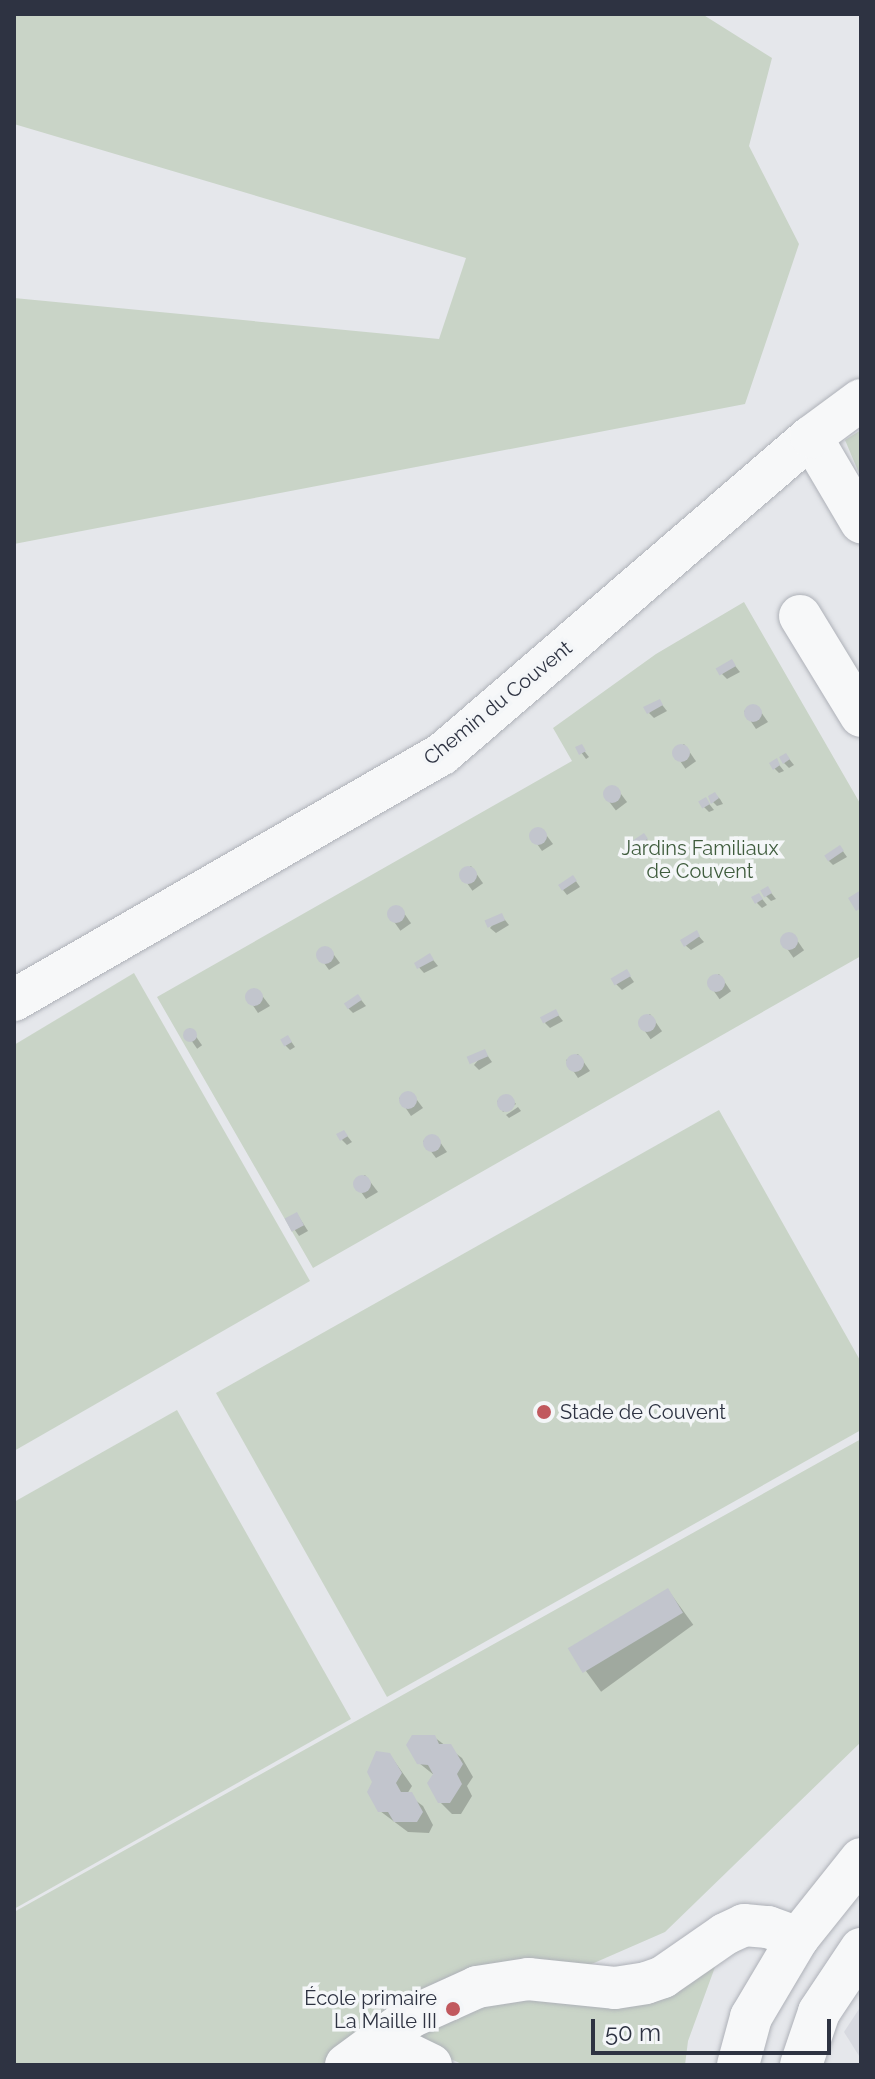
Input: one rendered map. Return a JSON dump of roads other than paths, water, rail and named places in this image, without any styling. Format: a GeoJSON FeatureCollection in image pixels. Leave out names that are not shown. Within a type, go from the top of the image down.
{"type":"FeatureCollection","features":[{"type":"Feature","properties":{"kind":"street","name":"Chemin du Couvent"},"geometry":{"type":"LineString","coordinates":[[14,1000],[442,754],[811,437],[861,400]]}},
{"type":"Feature","properties":{"kind":"street"},"geometry":{"type":"LineString","coordinates":[[811,437],[861,522]]}},
{"type":"Feature","properties":{"kind":"street"},"geometry":{"type":"LineString","coordinates":[[800,616],[861,716]]}},
{"type":"Feature","properties":{"kind":"street"},"geometry":{"type":"LineString","coordinates":[[738,2065],[751,2017],[798,1938],[861,1859]]}},
{"type":"Feature","properties":{"kind":"street"},"geometry":{"type":"LineString","coordinates":[[346,2065],[378,2039],[447,1998],[505,1980],[615,1988],[646,1983],[674,1971],[725,1934],[744,1925],[768,1927],[798,1938]]}},
{"type":"Feature","properties":{"kind":"street"},"geometry":{"type":"LineString","coordinates":[[801,2065],[819,2012],[861,1949]]}},
{"type":"Feature","properties":{"kind":"street"},"geometry":{"type":"LineString","coordinates":[[378,2039],[431,2065]]}},
{"type":"Feature","properties":{"kind":"place","name":"Stade de Couvent"},"geometry":{"type":"Point","coordinates":[544,1412]}},
{"type":"Feature","properties":{"kind":"place","name":"École primaire La Maille III"},"geometry":{"type":"Point","coordinates":[453,2009]}},
{"type":"Feature","properties":{"kind":"park label","name":"Jardins Familiaux de Couvent"},"geometry":{"type":"Point","coordinates":[700,860]}}]}
